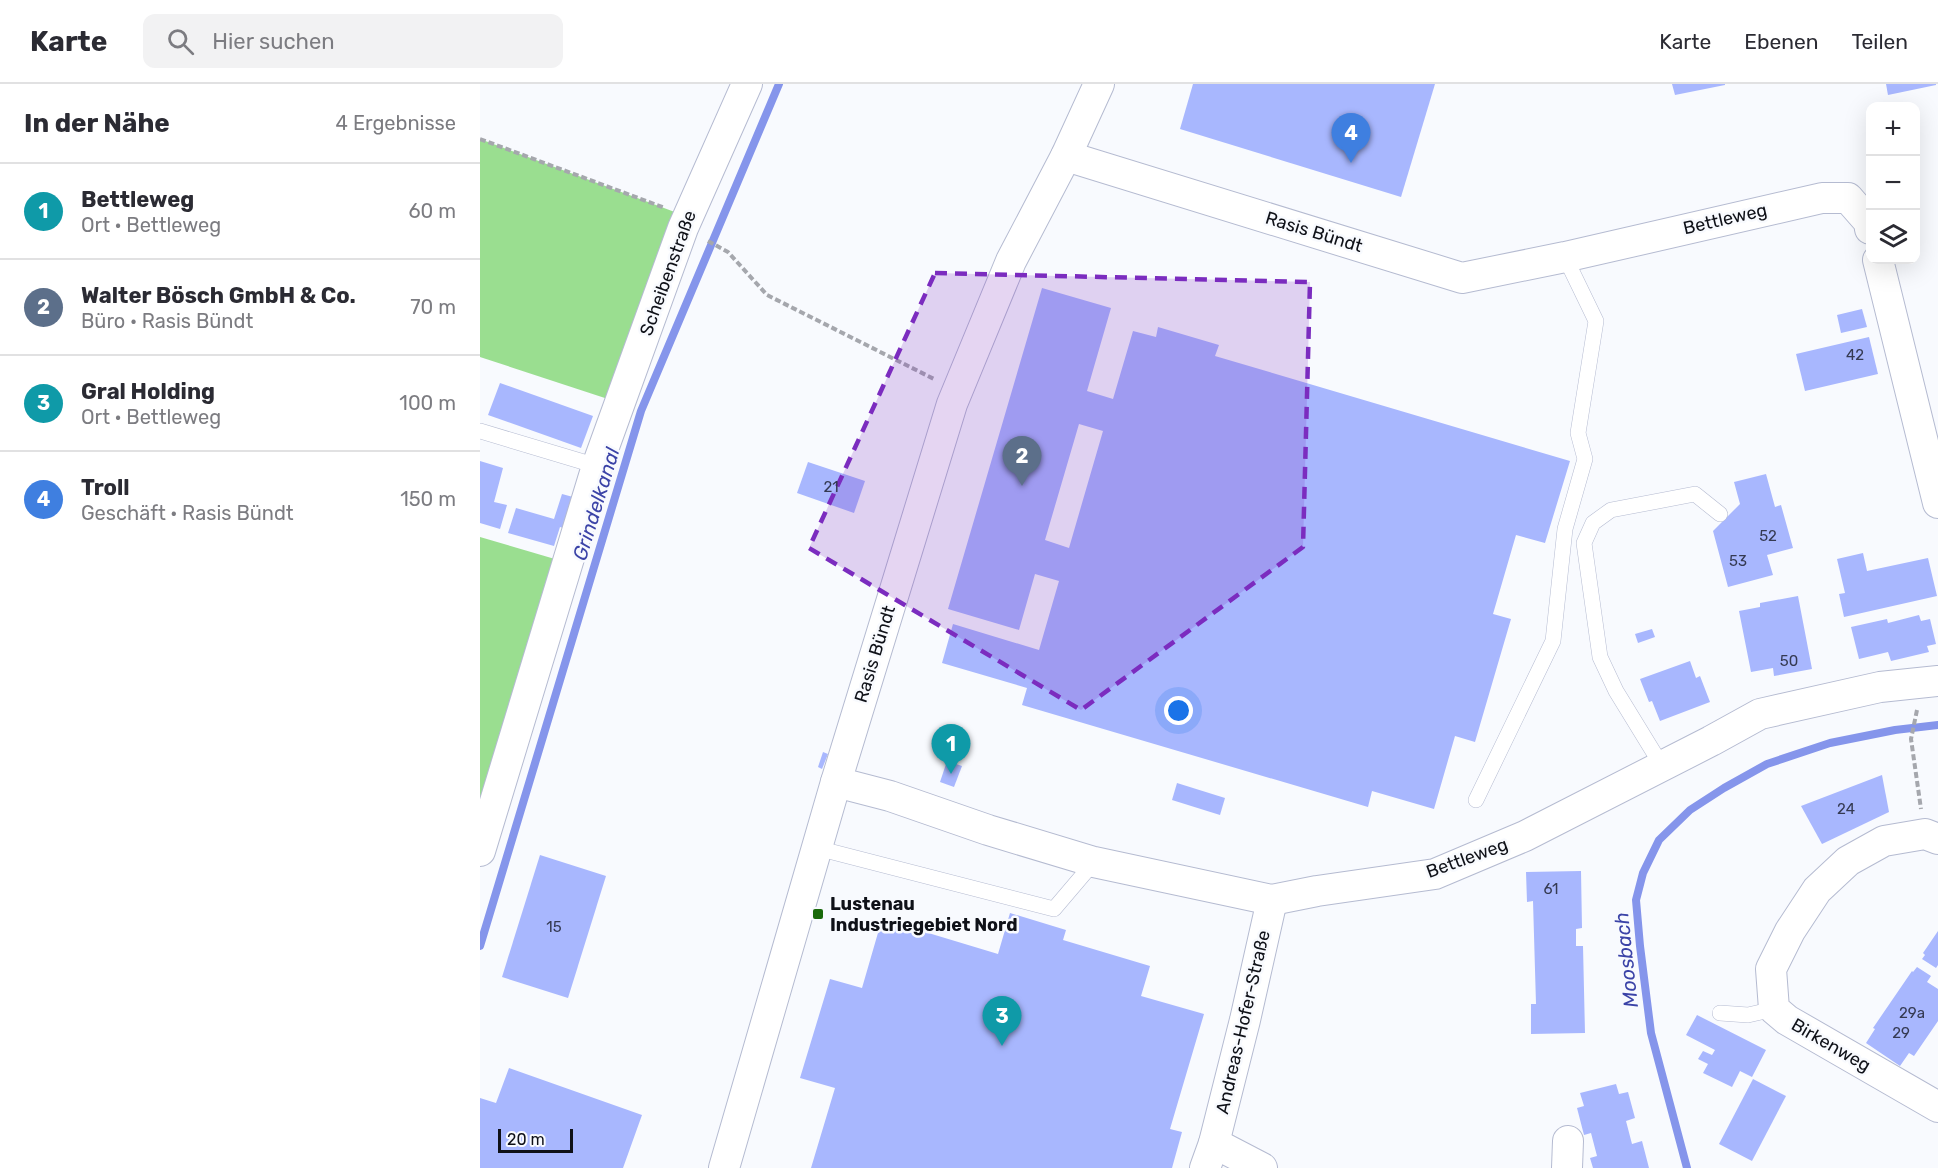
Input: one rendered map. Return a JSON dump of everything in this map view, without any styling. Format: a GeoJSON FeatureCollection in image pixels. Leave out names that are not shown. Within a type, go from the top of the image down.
{"type":"FeatureCollection","features":[{"type":"Feature","properties":{"kind":"street","name":"Scheibenstraße"},"geometry":{"type":"LineString","coordinates":[[480,851],[597,466],[688,217],[747,84]]}},
{"type":"Feature","properties":{"kind":"street","name":"Rasis Bündt"},"geometry":{"type":"LineString","coordinates":[[724,1168],[836,782],[957,391],[1011,261],[1066,156],[1100,84]]}},
{"type":"Feature","properties":{"kind":"street","name":"Rasis Bündt"},"geometry":{"type":"LineString","coordinates":[[1066,156],[1462,278],[1565,257]]}},
{"type":"Feature","properties":{"kind":"street","name":"Bettleweg"},"geometry":{"type":"LineString","coordinates":[[1565,257],[1822,198],[1848,198],[1866,219]]}},
{"type":"Feature","properties":{"kind":"street"},"geometry":{"type":"LineString","coordinates":[[1879,264],[1938,503]]}},
{"type":"Feature","properties":{"kind":"street","name":"Bettleweg"},"geometry":{"type":"LineString","coordinates":[[836,782],[890,796],[988,830],[1094,862],[1272,900],[1435,874],[1524,836],[1760,714],[1868,690],[1938,681]]}},
{"type":"Feature","properties":{"kind":"street","name":"Birkenweg"},"geometry":{"type":"LineString","coordinates":[[1932,836],[1884,842],[1848,861],[1817,890],[1791,930],[1771,969],[1774,1009],[1787,1020],[1938,1107]]}},
{"type":"Feature","properties":{"kind":"street","name":"Andreas-Hofer-Straße"},"geometry":{"type":"LineString","coordinates":[[1262,1168],[1210,1156],[1245,1020],[1272,900]]}},
{"type":"Feature","properties":{"kind":"lane"},"geometry":{"type":"LineString","coordinates":[[1476,800],[1554,641],[1565,529],[1585,459],[1578,433],[1596,321],[1565,257]]}},
{"type":"Feature","properties":{"kind":"lane"},"geometry":{"type":"LineString","coordinates":[[480,431],[597,466]]}},
{"type":"Feature","properties":{"kind":"lane"},"geometry":{"type":"LineString","coordinates":[[1662,766],[1616,692],[1600,657],[1584,543],[1593,523],[1611,510],[1695,494],[1720,514]]}},
{"type":"Feature","properties":{"kind":"lane"},"geometry":{"type":"LineString","coordinates":[[817,848],[1054,909],[1094,862]]}},
{"type":"Feature","properties":{"kind":"lane"},"geometry":{"type":"LineString","coordinates":[[1720,1013],[1748,1015],[1774,1009]]}},
{"type":"Feature","properties":{"kind":"path"},"geometry":{"type":"LineString","coordinates":[[480,139],[688,217]]}},
{"type":"Feature","properties":{"kind":"path"},"geometry":{"type":"LineString","coordinates":[[728,252],[767,295],[957,391]]}},
{"type":"Feature","properties":{"kind":"path"},"geometry":{"type":"LineString","coordinates":[[1916,716],[1911,740],[1932,836]]}},
{"type":"Feature","properties":{"kind":"highlighted area"},"geometry":{"type":"Polygon","coordinates":[[[935,273],[1310,282],[1303,547],[1081,710],[809,548],[935,273]]]}},
{"type":"Feature","properties":{"kind":"green space"},"geometry":{"type":"Polygon","coordinates":[[[480,139],[688,217],[614,401],[480,357],[480,139]]]}},
{"type":"Feature","properties":{"kind":"green space"},"geometry":{"type":"Polygon","coordinates":[[[480,537],[565,562],[480,851],[480,537]]]}},
{"type":"Feature","properties":{"kind":"building"},"geometry":{"type":"Polygon","coordinates":[[[1193,84],[1435,84],[1401,197],[1180,129],[1193,84]]]}},
{"type":"Feature","properties":{"kind":"building"},"geometry":{"type":"Polygon","coordinates":[[[1672,84],[1725,84],[1725,85],[1675,95],[1672,84]]]}},
{"type":"Feature","properties":{"kind":"building"},"geometry":{"type":"Polygon","coordinates":[[[1886,84],[1936,84],[1936,85],[1888,95],[1886,84]]]}},
{"type":"Feature","properties":{"kind":"building"},"geometry":{"type":"Polygon","coordinates":[[[1042,288],[1111,308],[1087,391],[1113,399],[1133,331],[1156,337],[1158,327],[1219,345],[1215,356],[1570,461],[1545,543],[1516,535],[1493,614],[1511,619],[1475,742],[1455,736],[1434,809],[1372,791],[1368,807],[1022,705],[1027,688],[942,663],[953,624],[1039,650],[1059,581],[1035,574],[1019,630],[948,609],[1042,288]],[[1079,424],[1045,540],[1069,548],[1103,431],[1079,424]]]}},
{"type":"Feature","properties":{"kind":"building"},"geometry":{"type":"Polygon","coordinates":[[[1862,309],[1867,327],[1841,333],[1837,315],[1862,309]]]}},
{"type":"Feature","properties":{"kind":"building"},"geometry":{"type":"Polygon","coordinates":[[[1869,337],[1878,374],[1805,391],[1796,354],[1869,337]]]}},
{"type":"Feature","properties":{"kind":"building"},"geometry":{"type":"Polygon","coordinates":[[[500,383],[593,416],[581,448],[488,415],[500,383]]]}},
{"type":"Feature","properties":{"kind":"building"},"geometry":{"type":"Polygon","coordinates":[[[480,461],[503,468],[494,502],[507,505],[500,529],[480,523],[480,461]]]}},
{"type":"Feature","properties":{"kind":"building"},"geometry":{"type":"Polygon","coordinates":[[[808,462],[865,481],[854,513],[797,493],[808,462]]]}},
{"type":"Feature","properties":{"kind":"building"},"geometry":{"type":"Polygon","coordinates":[[[1766,474],[1775,507],[1781,505],[1793,548],[1767,555],[1773,575],[1728,587],[1713,531],[1740,504],[1734,482],[1766,474]]]}},
{"type":"Feature","properties":{"kind":"building"},"geometry":{"type":"Polygon","coordinates":[[[562,494],[573,497],[563,528],[560,527],[554,546],[508,533],[516,508],[554,519],[562,494]]]}},
{"type":"Feature","properties":{"kind":"building"},"geometry":{"type":"Polygon","coordinates":[[[1863,553],[1867,571],[1928,558],[1937,596],[1844,617],[1839,594],[1845,593],[1837,559],[1863,553]]]}},
{"type":"Feature","properties":{"kind":"building"},"geometry":{"type":"Polygon","coordinates":[[[1798,596],[1812,669],[1774,676],[1773,668],[1751,672],[1739,611],[1760,607],[1760,603],[1798,596]]]}},
{"type":"Feature","properties":{"kind":"building"},"geometry":{"type":"Polygon","coordinates":[[[1919,615],[1921,621],[1930,619],[1936,644],[1927,646],[1929,652],[1891,661],[1888,652],[1859,659],[1851,627],[1887,619],[1888,623],[1919,615]]]}},
{"type":"Feature","properties":{"kind":"building"},"geometry":{"type":"Polygon","coordinates":[[[1652,629],[1655,637],[1638,643],[1635,634],[1652,629]]]}},
{"type":"Feature","properties":{"kind":"building"},"geometry":{"type":"Polygon","coordinates":[[[1690,661],[1696,678],[1700,676],[1710,702],[1660,721],[1640,679],[1690,661]]]}},
{"type":"Feature","properties":{"kind":"building"},"geometry":{"type":"Polygon","coordinates":[[[823,752],[828,754],[822,769],[818,767],[823,752]]]}},
{"type":"Feature","properties":{"kind":"building"},"geometry":{"type":"Polygon","coordinates":[[[947,761],[962,766],[954,787],[940,782],[947,761]]]}},
{"type":"Feature","properties":{"kind":"building"},"geometry":{"type":"Polygon","coordinates":[[[1882,775],[1889,812],[1822,844],[1801,806],[1882,775]]]}},
{"type":"Feature","properties":{"kind":"building"},"geometry":{"type":"Polygon","coordinates":[[[1177,783],[1225,798],[1220,815],[1172,800],[1177,783]]]}},
{"type":"Feature","properties":{"kind":"building"},"geometry":{"type":"Polygon","coordinates":[[[540,855],[606,876],[568,998],[502,977],[540,855]]]}},
{"type":"Feature","properties":{"kind":"building"},"geometry":{"type":"Polygon","coordinates":[[[1581,871],[1582,928],[1576,929],[1576,946],[1583,946],[1585,1033],[1531,1034],[1531,1004],[1536,1004],[1533,901],[1527,902],[1526,872],[1581,871]]]}},
{"type":"Feature","properties":{"kind":"building"},"geometry":{"type":"Polygon","coordinates":[[[1010,913],[1066,930],[1063,940],[1150,966],[1141,996],[1204,1014],[1170,1129],[1182,1132],[1172,1168],[811,1168],[835,1088],[800,1078],[830,979],[862,988],[882,919],[998,954],[1010,913]]]}},
{"type":"Feature","properties":{"kind":"building"},"geometry":{"type":"Polygon","coordinates":[[[1938,931],[1938,965],[1936,968],[1922,959],[1925,955],[1923,953],[1938,931]]]}},
{"type":"Feature","properties":{"kind":"building"},"geometry":{"type":"Polygon","coordinates":[[[1917,967],[1931,976],[1927,982],[1938,989],[1938,1021],[1914,1056],[1909,1053],[1900,1066],[1866,1043],[1875,1029],[1873,1028],[1917,967]]]}},
{"type":"Feature","properties":{"kind":"building"},"geometry":{"type":"Polygon","coordinates":[[[1697,1015],[1766,1050],[1752,1077],[1740,1071],[1732,1087],[1703,1073],[1708,1064],[1698,1059],[1703,1051],[1712,1055],[1715,1050],[1686,1035],[1697,1015]]]}},
{"type":"Feature","properties":{"kind":"building"},"geometry":{"type":"Polygon","coordinates":[[[509,1068],[642,1115],[623,1168],[480,1168],[480,1098],[496,1103],[509,1068]]]}},
{"type":"Feature","properties":{"kind":"building"},"geometry":{"type":"Polygon","coordinates":[[[1753,1079],[1786,1096],[1752,1161],[1719,1144],[1753,1079]]]}},
{"type":"Feature","properties":{"kind":"building"},"geometry":{"type":"Polygon","coordinates":[[[1616,1084],[1619,1094],[1628,1092],[1635,1118],[1626,1121],[1632,1144],[1642,1141],[1649,1168],[1593,1168],[1590,1158],[1597,1156],[1591,1133],[1584,1135],[1577,1108],[1584,1106],[1580,1093],[1616,1084]]]}},
{"type":"Feature","properties":{"kind":"waterway","name":"Grindelkanal"},"geometry":{"type":"LineString","coordinates":[[480,946],[641,411],[779,84]]}},
{"type":"Feature","properties":{"kind":"waterway","name":"Moosbach"},"geometry":{"type":"LineString","coordinates":[[1687,1168],[1651,1033],[1636,900],[1643,873],[1659,840],[1690,810],[1767,764],[1830,743],[1895,730],[1938,725]]}},
{"type":"Feature","properties":{"kind":"place","name":"Troll"},"geometry":{"type":"Point","coordinates":[1351,163]}},
{"type":"Feature","properties":{"kind":"place","name":"Walter Bösch GmbH & Co."},"geometry":{"type":"Point","coordinates":[1022,486]}},
{"type":"Feature","properties":{"kind":"place","name":"Bettleweg"},"geometry":{"type":"Point","coordinates":[951,774]}},
{"type":"Feature","properties":{"kind":"place","name":"Lustenau Industriegebiet Nord"},"geometry":{"type":"Point","coordinates":[818,914]}},
{"type":"Feature","properties":{"kind":"place","name":"Gral Holding"},"geometry":{"type":"Point","coordinates":[1002,1046]}}]}
